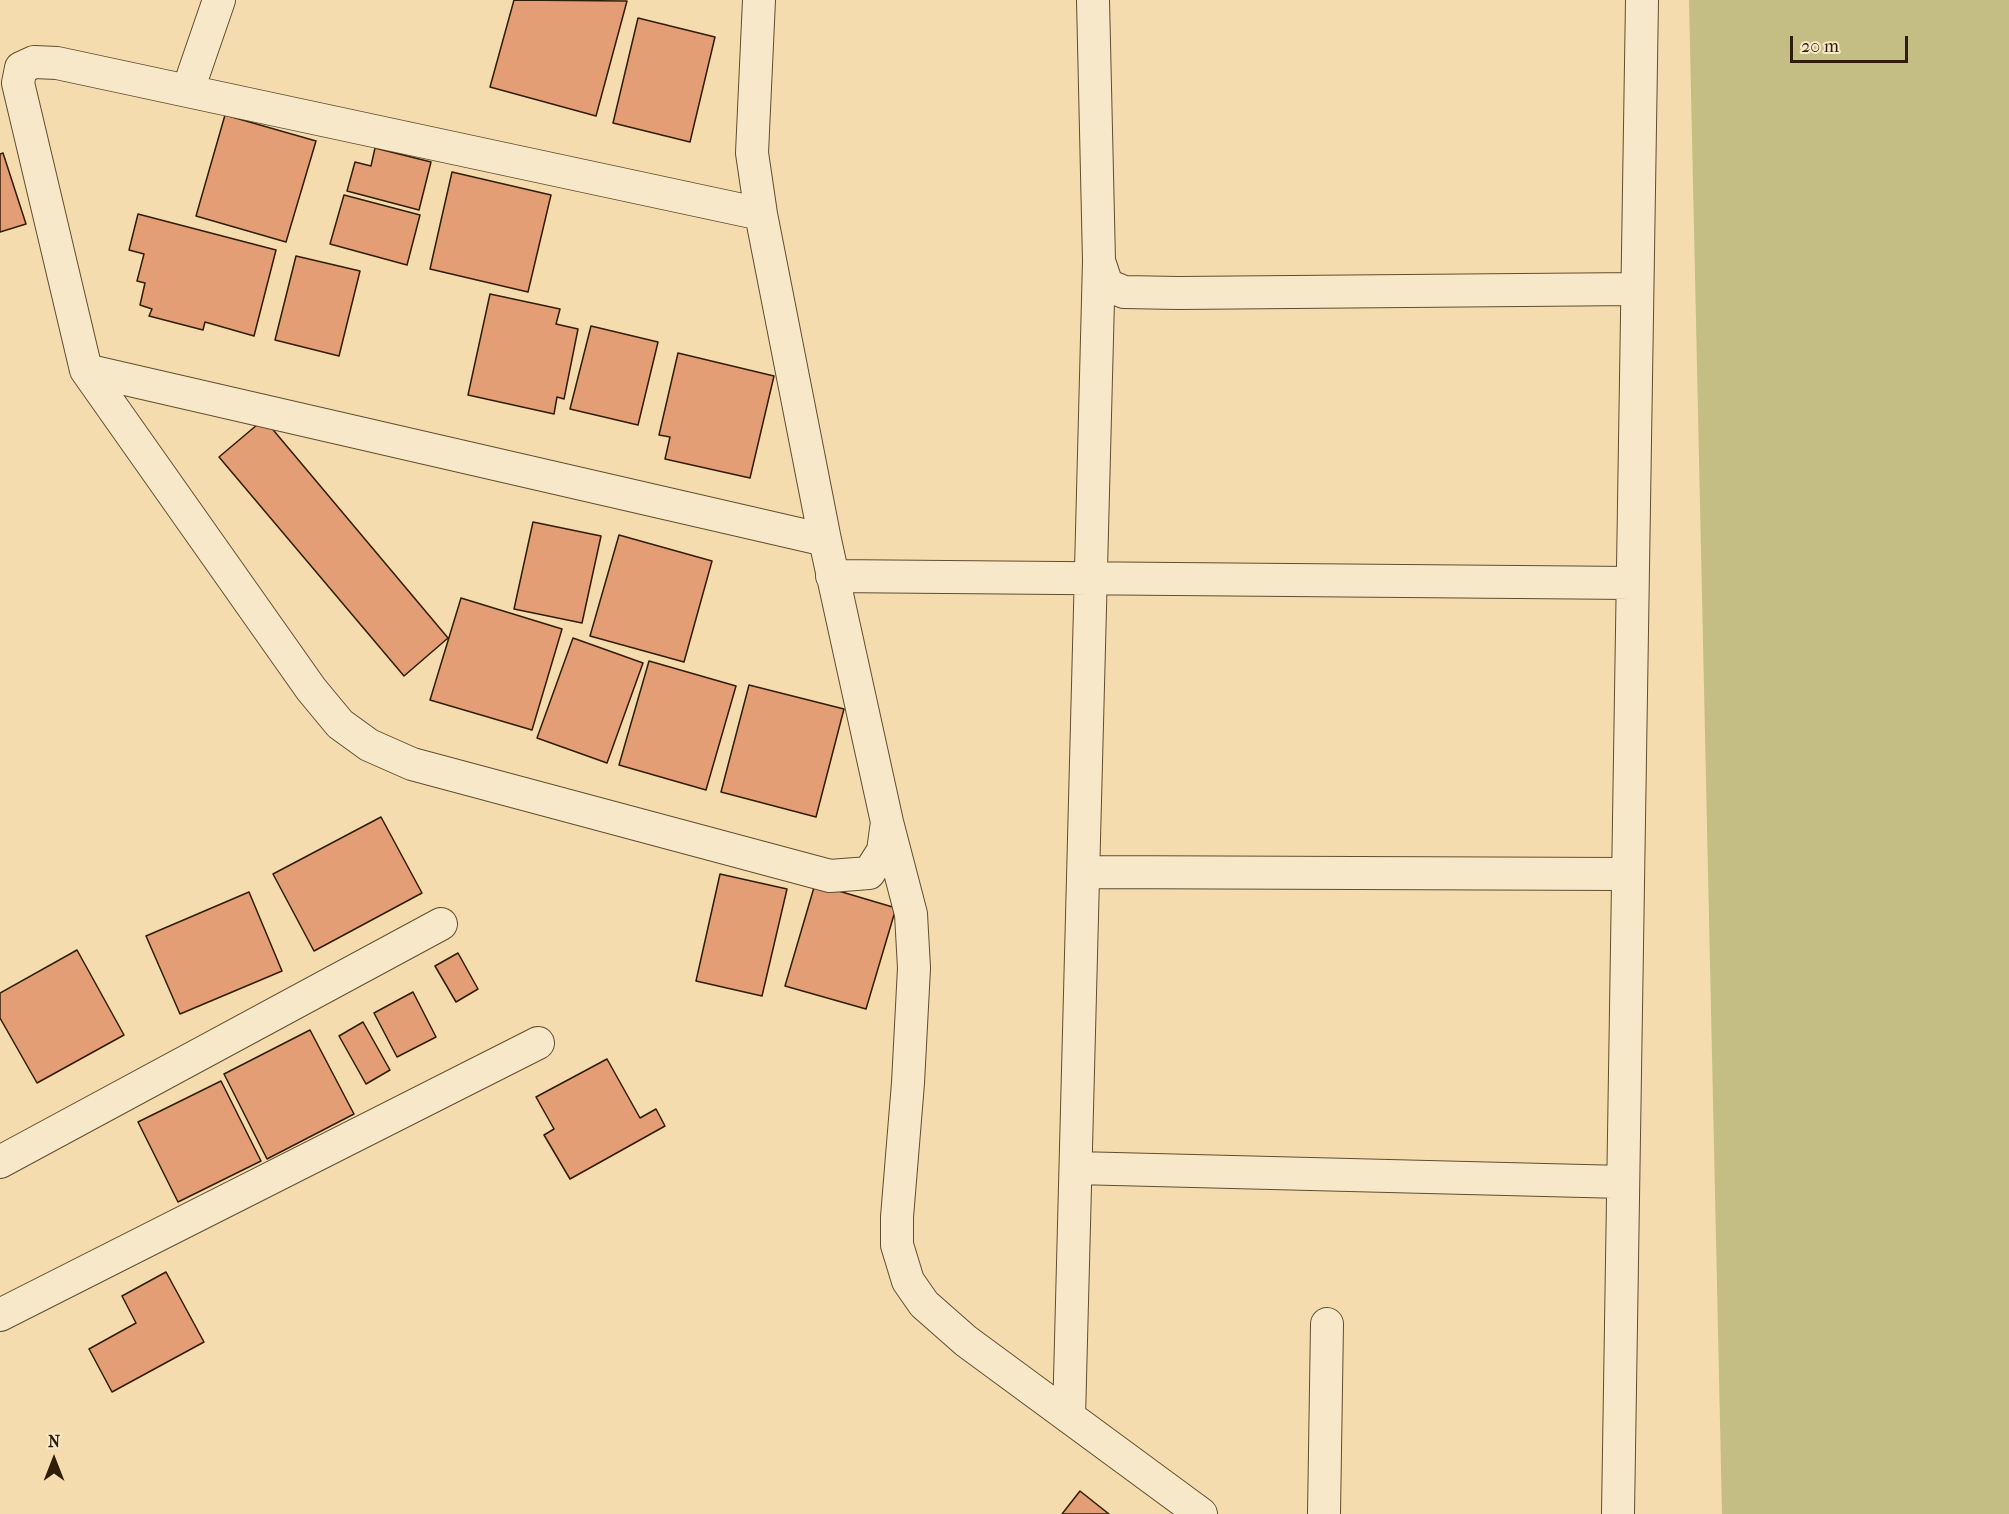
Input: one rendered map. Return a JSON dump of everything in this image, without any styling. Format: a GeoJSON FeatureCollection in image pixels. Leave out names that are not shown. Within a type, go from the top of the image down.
{"type":"FeatureCollection","features":[{"type":"Feature","properties":{"kind":"street"},"geometry":{"type":"LineString","coordinates":[[188,90],[219,0]]}},
{"type":"Feature","properties":{"kind":"street"},"geometry":{"type":"LineString","coordinates":[[759,0],[752,153],[761,214],[832,576],[910,914],[914,968],[908,1083],[897,1216],[899,1254],[908,1281],[924,1304],[966,1341],[1201,1514]]}},
{"type":"Feature","properties":{"kind":"street"},"geometry":{"type":"LineString","coordinates":[[1069,1417],[1099,261],[1093,0]]}},
{"type":"Feature","properties":{"kind":"street"},"geometry":{"type":"LineString","coordinates":[[1618,1514],[1642,0]]}},
{"type":"Feature","properties":{"kind":"street"},"geometry":{"type":"LineString","coordinates":[[761,214],[57,63],[34,62],[21,68],[18,83],[86,370],[311,689],[340,724],[369,745],[412,764],[830,876],[869,873],[883,851],[887,822]]}},
{"type":"Feature","properties":{"kind":"street"},"geometry":{"type":"LineString","coordinates":[[1099,261],[1107,285],[1124,292],[1636,289]]}},
{"type":"Feature","properties":{"kind":"street"},"geometry":{"type":"LineString","coordinates":[[86,370],[825,540]]}},
{"type":"Feature","properties":{"kind":"street"},"geometry":{"type":"LineString","coordinates":[[832,576],[1632,583]]}},
{"type":"Feature","properties":{"kind":"street"},"geometry":{"type":"LineString","coordinates":[[1084,872],[1627,874]]}},
{"type":"Feature","properties":{"kind":"street"},"geometry":{"type":"LineString","coordinates":[[0,1162],[441,924]]}},
{"type":"Feature","properties":{"kind":"street"},"geometry":{"type":"LineString","coordinates":[[0,1315],[538,1043]]}},
{"type":"Feature","properties":{"kind":"street"},"geometry":{"type":"LineString","coordinates":[[1076,1168],[1623,1182]]}},
{"type":"Feature","properties":{"kind":"street"},"geometry":{"type":"LineString","coordinates":[[1324,1514],[1327,1324]]}},
{"type":"Feature","properties":{"kind":"shaded area"},"geometry":{"type":"Polygon","coordinates":[[[1689,0],[2009,0],[2009,1514],[1722,1514],[1689,0]]]}},
{"type":"Feature","properties":{"kind":"building"},"geometry":{"type":"Polygon","coordinates":[[[514,0],[627,1],[596,116],[490,87],[514,0]]]}},
{"type":"Feature","properties":{"kind":"building"},"geometry":{"type":"Polygon","coordinates":[[[638,18],[715,37],[690,142],[613,123],[638,18]]]}},
{"type":"Feature","properties":{"kind":"building"},"geometry":{"type":"Polygon","coordinates":[[[225,115],[316,141],[286,242],[196,216],[225,115]]]}},
{"type":"Feature","properties":{"kind":"building"},"geometry":{"type":"Polygon","coordinates":[[[375,148],[431,162],[419,210],[347,191],[355,162],[371,166],[375,148]]]}},
{"type":"Feature","properties":{"kind":"building"},"geometry":{"type":"Polygon","coordinates":[[[3,153],[26,224],[0,232],[0,154],[3,153]]]}},
{"type":"Feature","properties":{"kind":"building"},"geometry":{"type":"Polygon","coordinates":[[[452,172],[551,195],[528,292],[430,269],[452,172]]]}},
{"type":"Feature","properties":{"kind":"building"},"geometry":{"type":"Polygon","coordinates":[[[344,195],[420,215],[407,265],[330,244],[344,195]]]}},
{"type":"Feature","properties":{"kind":"building"},"geometry":{"type":"Polygon","coordinates":[[[138,214],[276,250],[254,336],[205,322],[203,330],[149,316],[152,309],[140,305],[145,283],[137,281],[144,254],[129,250],[138,214]]]}},
{"type":"Feature","properties":{"kind":"building"},"geometry":{"type":"Polygon","coordinates":[[[296,256],[360,271],[339,356],[275,340],[296,256]]]}},
{"type":"Feature","properties":{"kind":"building"},"geometry":{"type":"Polygon","coordinates":[[[490,294],[560,309],[556,324],[578,329],[564,399],[557,397],[554,414],[468,395],[490,294]]]}},
{"type":"Feature","properties":{"kind":"building"},"geometry":{"type":"Polygon","coordinates":[[[591,326],[658,342],[638,425],[570,409],[591,326]]]}},
{"type":"Feature","properties":{"kind":"building"},"geometry":{"type":"Polygon","coordinates":[[[678,353],[774,376],[750,478],[665,459],[670,437],[659,435],[678,353]]]}},
{"type":"Feature","properties":{"kind":"building"},"geometry":{"type":"Polygon","coordinates":[[[264,419],[448,638],[404,676],[219,457],[264,419]]]}},
{"type":"Feature","properties":{"kind":"building"},"geometry":{"type":"Polygon","coordinates":[[[533,522],[601,536],[582,623],[514,609],[533,522]]]}},
{"type":"Feature","properties":{"kind":"building"},"geometry":{"type":"Polygon","coordinates":[[[619,535],[712,561],[684,662],[590,636],[619,535]]]}},
{"type":"Feature","properties":{"kind":"building"},"geometry":{"type":"Polygon","coordinates":[[[461,598],[562,629],[532,730],[430,700],[461,598]]]}},
{"type":"Feature","properties":{"kind":"building"},"geometry":{"type":"Polygon","coordinates":[[[573,638],[643,663],[607,763],[537,738],[573,638]]]}},
{"type":"Feature","properties":{"kind":"building"},"geometry":{"type":"Polygon","coordinates":[[[649,661],[736,686],[706,790],[619,765],[649,661]]]}},
{"type":"Feature","properties":{"kind":"building"},"geometry":{"type":"Polygon","coordinates":[[[749,685],[844,709],[816,817],[721,792],[749,685]]]}},
{"type":"Feature","properties":{"kind":"building"},"geometry":{"type":"Polygon","coordinates":[[[381,817],[422,893],[314,951],[273,874],[381,817]]]}},
{"type":"Feature","properties":{"kind":"building"},"geometry":{"type":"Polygon","coordinates":[[[720,874],[787,889],[762,996],[696,981],[720,874]]]}},
{"type":"Feature","properties":{"kind":"building"},"geometry":{"type":"Polygon","coordinates":[[[815,884],[896,908],[866,1009],[785,986],[815,884]]]}},
{"type":"Feature","properties":{"kind":"building"},"geometry":{"type":"Polygon","coordinates":[[[249,892],[282,971],[180,1014],[146,936],[249,892]]]}},
{"type":"Feature","properties":{"kind":"building"},"geometry":{"type":"Polygon","coordinates":[[[77,950],[124,1035],[37,1083],[0,1018],[0,993],[77,950]]]}},
{"type":"Feature","properties":{"kind":"building"},"geometry":{"type":"Polygon","coordinates":[[[458,953],[478,989],[456,1002],[435,966],[458,953]]]}},
{"type":"Feature","properties":{"kind":"building"},"geometry":{"type":"Polygon","coordinates":[[[413,992],[436,1037],[397,1057],[374,1013],[413,992]]]}},
{"type":"Feature","properties":{"kind":"building"},"geometry":{"type":"Polygon","coordinates":[[[363,1022],[390,1070],[366,1084],[339,1036],[363,1022]]]}},
{"type":"Feature","properties":{"kind":"building"},"geometry":{"type":"Polygon","coordinates":[[[310,1030],[354,1114],[267,1159],[224,1074],[310,1030]]]}},
{"type":"Feature","properties":{"kind":"building"},"geometry":{"type":"Polygon","coordinates":[[[607,1059],[640,1118],[656,1109],[665,1126],[570,1179],[544,1135],[554,1129],[536,1097],[607,1059]]]}},
{"type":"Feature","properties":{"kind":"building"},"geometry":{"type":"Polygon","coordinates":[[[221,1081],[261,1161],[178,1202],[138,1122],[221,1081]]]}},
{"type":"Feature","properties":{"kind":"building"},"geometry":{"type":"Polygon","coordinates":[[[166,1272],[204,1342],[112,1392],[89,1349],[136,1323],[122,1296],[166,1272]]]}},
{"type":"Feature","properties":{"kind":"building"},"geometry":{"type":"Polygon","coordinates":[[[1080,1491],[1109,1514],[1062,1514],[1080,1491]]]}}]}
